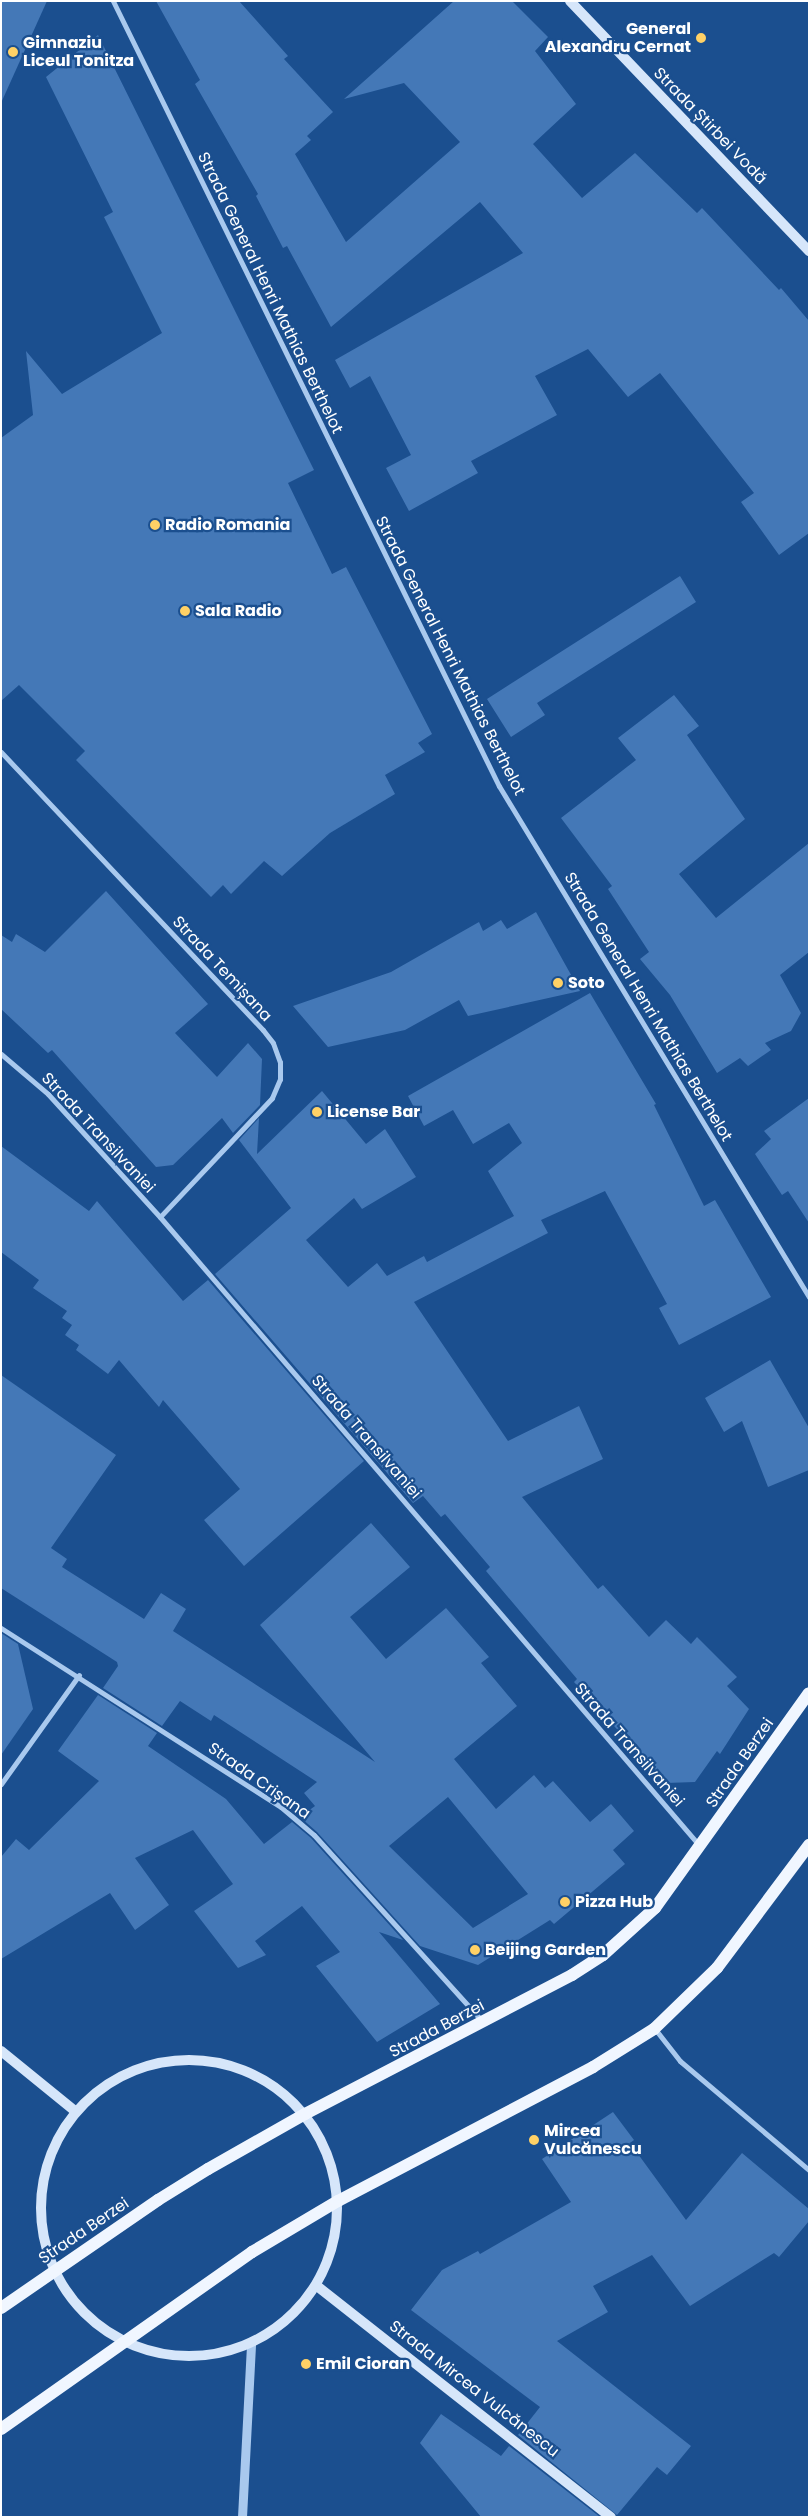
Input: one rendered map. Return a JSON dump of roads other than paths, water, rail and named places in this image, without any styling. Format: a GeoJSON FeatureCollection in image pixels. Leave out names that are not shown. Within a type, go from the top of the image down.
{"type":"FeatureCollection","features":[{"type":"Feature","properties":{"kind":"main road","name":"Strada Știrbei Vodă"},"geometry":{"type":"LineString","coordinates":[[570,1],[809,251]]}},
{"type":"Feature","properties":{"kind":"main road","name":"Strada Berzei"},"geometry":{"type":"LineString","coordinates":[[1,2308],[158,2200],[306,2114],[572,1975],[604,1955],[655,1908],[701,1847],[809,1693]]}},
{"type":"Feature","properties":{"kind":"main road"},"geometry":{"type":"LineString","coordinates":[[1,2429],[218,2273],[338,2201],[593,2067],[654,2029],[717,1968],[809,1845]]}},
{"type":"Feature","properties":{"kind":"main road"},"geometry":{"type":"LineString","coordinates":[[1,2051],[75,2111]]}},
{"type":"Feature","properties":{"kind":"main road"},"geometry":{"type":"LineString","coordinates":[[194,2058],[237,2067],[276,2087],[306,2114],[329,2157],[338,2201],[334,2245],[317,2286],[288,2320],[251,2344],[209,2356],[164,2356],[123,2341],[82,2314],[53,2272],[43,2238],[40,2193],[52,2149],[75,2111],[108,2082],[149,2064],[194,2058]]}},
{"type":"Feature","properties":{"kind":"main road","name":"Strada Mircea Vulcănescu"},"geometry":{"type":"LineString","coordinates":[[317,2286],[611,2517]]}},
{"type":"Feature","properties":{"kind":"street","name":"Strada General Henri Mathias Berthelot"},"geometry":{"type":"LineString","coordinates":[[113,1],[499,786],[809,1297]]}},
{"type":"Feature","properties":{"kind":"street","name":"Strada Temișana"},"geometry":{"type":"LineString","coordinates":[[1,752],[274,1043],[280,1062],[280,1079],[272,1098],[160,1217]]}},
{"type":"Feature","properties":{"kind":"street","name":"Strada Transilvaniei"},"geometry":{"type":"LineString","coordinates":[[1,1054],[48,1094],[160,1217],[701,1847]]}},
{"type":"Feature","properties":{"kind":"street","name":"Strada Crișana"},"geometry":{"type":"LineString","coordinates":[[1,1628],[79,1675],[281,1807],[314,1835],[483,2022]]}},
{"type":"Feature","properties":{"kind":"street"},"geometry":{"type":"LineString","coordinates":[[1,1784],[79,1675]]}},
{"type":"Feature","properties":{"kind":"street"},"geometry":{"type":"LineString","coordinates":[[654,2029],[680,2061],[809,2170]]}},
{"type":"Feature","properties":{"kind":"street"},"geometry":{"type":"LineString","coordinates":[[242,2517],[251,2344]]}},
{"type":"Feature","properties":{"kind":"place","name":"General Alexandru Cernat"},"geometry":{"type":"Point","coordinates":[701,38]}},
{"type":"Feature","properties":{"kind":"place","name":"Gimnaziu Liceul Tonitza"},"geometry":{"type":"Point","coordinates":[13,52]}},
{"type":"Feature","properties":{"kind":"place","name":"Radio Romania"},"geometry":{"type":"Point","coordinates":[155,525]}},
{"type":"Feature","properties":{"kind":"place","name":"Sala Radio"},"geometry":{"type":"Point","coordinates":[185,611]}},
{"type":"Feature","properties":{"kind":"place","name":"Soto"},"geometry":{"type":"Point","coordinates":[558,983]}},
{"type":"Feature","properties":{"kind":"place","name":"License Bar"},"geometry":{"type":"Point","coordinates":[317,1112]}},
{"type":"Feature","properties":{"kind":"place","name":"Pizza Hub"},"geometry":{"type":"Point","coordinates":[565,1902]}},
{"type":"Feature","properties":{"kind":"place","name":"Beijing Garden"},"geometry":{"type":"Point","coordinates":[475,1950]}},
{"type":"Feature","properties":{"kind":"place","name":"Mircea Vulcănescu"},"geometry":{"type":"Point","coordinates":[534,2140]}},
{"type":"Feature","properties":{"kind":"place","name":"Emil Cioran"},"geometry":{"type":"Point","coordinates":[306,2364]}}]}
